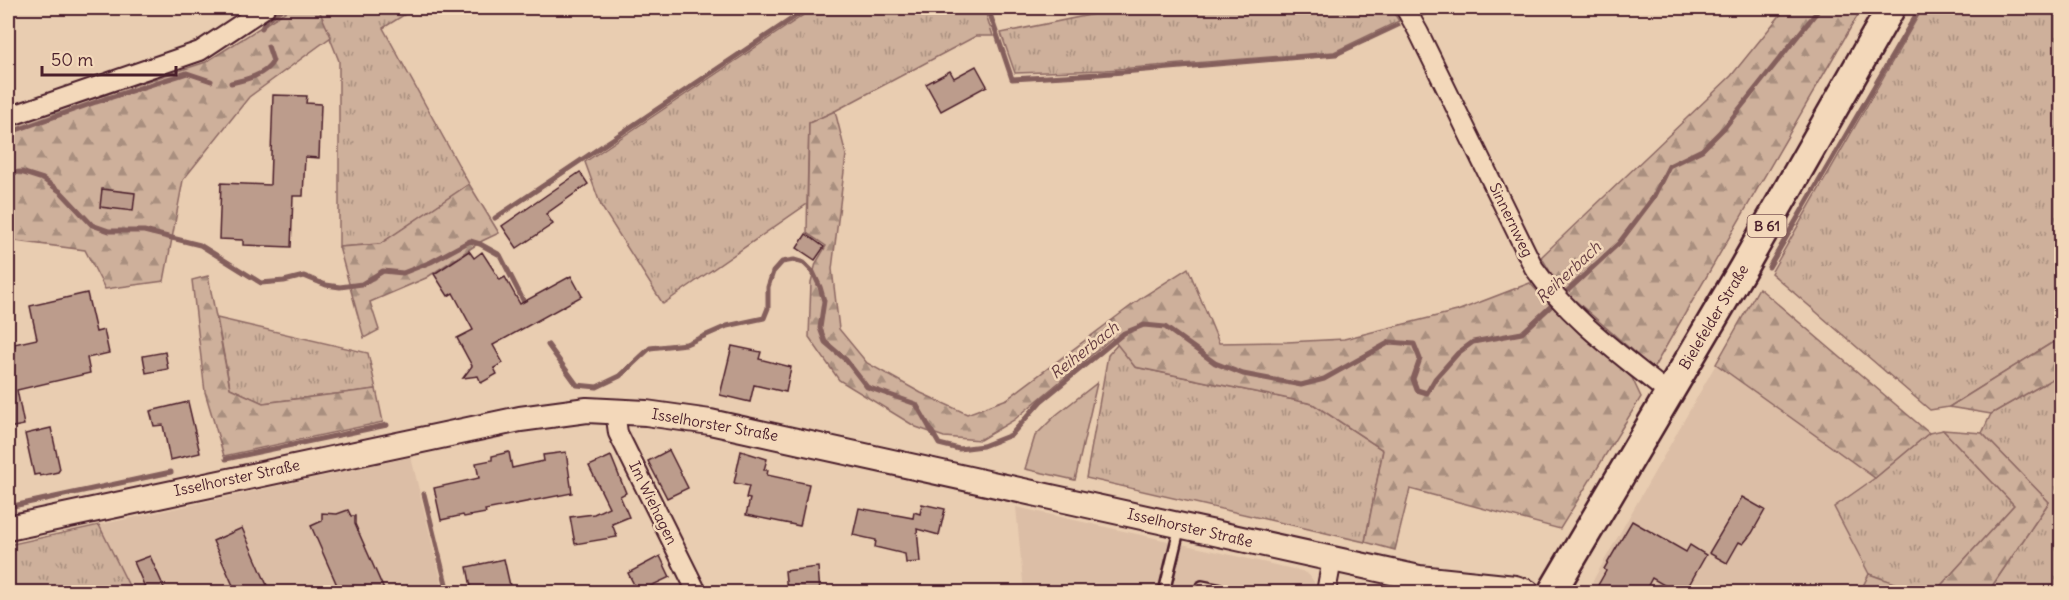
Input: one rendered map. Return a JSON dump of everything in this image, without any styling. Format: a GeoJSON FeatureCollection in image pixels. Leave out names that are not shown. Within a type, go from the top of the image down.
{"type":"FeatureCollection","features":[{"type":"Feature","properties":{"kind":"main road","name":"Bielefelder Straße"},"geometry":{"type":"LineString","coordinates":[[1552,592],[1749,257],[1891,8]]}},
{"type":"Feature","properties":{"kind":"street"},"geometry":{"type":"LineString","coordinates":[[8,117],[200,51],[265,8]]}},
{"type":"Feature","properties":{"kind":"street","name":"Sinnernweg"},"geometry":{"type":"LineString","coordinates":[[1405,8],[1534,268],[1553,293],[1604,342],[1668,393]]}},
{"type":"Feature","properties":{"kind":"street","name":"Isselhorster Straße"},"geometry":{"type":"LineString","coordinates":[[8,528],[482,426],[587,410],[646,412],[710,422],[1456,589],[1515,588],[1527,592]]}},
{"type":"Feature","properties":{"kind":"street","name":"Im Wiehagen"},"geometry":{"type":"LineString","coordinates":[[615,411],[618,433],[697,592]]}},
{"type":"Feature","properties":{"kind":"street"},"geometry":{"type":"LineString","coordinates":[[1330,592],[1332,560]]}},
{"type":"Feature","properties":{"kind":"lane"},"geometry":{"type":"LineString","coordinates":[[1164,592],[1180,526]]}},
{"type":"Feature","properties":{"kind":"lane"},"geometry":{"type":"LineString","coordinates":[[1202,586],[1232,592]]}},
{"type":"Feature","properties":{"kind":"shaded area"},"geometry":{"type":"Polygon","coordinates":[[[1716,364],[1875,478],[1834,507],[1869,574],[1860,592],[1594,592],[1591,584],[1716,364]]]}},
{"type":"Feature","properties":{"kind":"shaded area"},"geometry":{"type":"Polygon","coordinates":[[[411,457],[444,592],[132,592],[99,525],[411,457]]]}},
{"type":"Feature","properties":{"kind":"shaded area"},"geometry":{"type":"Polygon","coordinates":[[[1016,507],[1302,571],[1309,575],[1318,592],[1024,592],[1016,507]]]}},
{"type":"Feature","properties":{"kind":"shaded area"},"geometry":{"type":"Polygon","coordinates":[[[1359,583],[1404,592],[1340,592],[1359,583]]]}},
{"type":"Feature","properties":{"kind":"green space"},"geometry":{"type":"Polygon","coordinates":[[[291,8],[318,8],[331,37],[249,97],[183,180],[164,281],[105,289],[85,250],[8,240],[8,126],[206,62],[291,8]]]}},
{"type":"Feature","properties":{"kind":"green space"},"geometry":{"type":"Polygon","coordinates":[[[318,8],[415,8],[383,28],[469,184],[380,244],[339,247],[339,61],[318,8]]]}},
{"type":"Feature","properties":{"kind":"green space"},"geometry":{"type":"Polygon","coordinates":[[[814,8],[984,8],[993,36],[976,36],[809,123],[807,204],[663,304],[601,206],[585,162],[814,8]]]}},
{"type":"Feature","properties":{"kind":"green space"},"geometry":{"type":"Polygon","coordinates":[[[1124,8],[1391,8],[1399,21],[1334,52],[1106,70],[1015,73],[1001,33],[1124,8]]]}},
{"type":"Feature","properties":{"kind":"green space"},"geometry":{"type":"Polygon","coordinates":[[[1786,8],[1862,8],[1653,369],[1559,286],[1541,257],[1731,76],[1786,8]]]}},
{"type":"Feature","properties":{"kind":"green space"},"geometry":{"type":"Polygon","coordinates":[[[1923,8],[2061,8],[2061,340],[2050,344],[1949,407],[1930,410],[1771,273],[1923,8]]]}},
{"type":"Feature","properties":{"kind":"green space"},"geometry":{"type":"Polygon","coordinates":[[[835,111],[846,155],[832,269],[839,329],[867,363],[921,393],[967,414],[1007,399],[1144,296],[1188,268],[1219,343],[1344,339],[1457,311],[1530,283],[1545,300],[1632,378],[1641,397],[1560,529],[1410,489],[1395,550],[1365,542],[1383,450],[1313,404],[1135,367],[1112,338],[1014,420],[980,440],[944,437],[916,427],[839,380],[809,337],[811,282],[816,263],[826,246],[807,233],[809,123],[835,111]]]}},
{"type":"Feature","properties":{"kind":"green space"},"geometry":{"type":"Polygon","coordinates":[[[469,184],[499,233],[482,241],[426,278],[370,302],[379,330],[364,338],[339,247],[380,244],[469,184]]]}},
{"type":"Feature","properties":{"kind":"green space"},"geometry":{"type":"Polygon","coordinates":[[[208,276],[230,388],[263,403],[376,389],[383,422],[224,456],[205,392],[192,280],[208,276]]]}},
{"type":"Feature","properties":{"kind":"green space"},"geometry":{"type":"Polygon","coordinates":[[[1759,288],[1929,433],[1875,478],[1716,364],[1759,288]]]}},
{"type":"Feature","properties":{"kind":"green space"},"geometry":{"type":"Polygon","coordinates":[[[217,318],[368,353],[376,389],[263,403],[230,388],[217,318]]]}},
{"type":"Feature","properties":{"kind":"green space"},"geometry":{"type":"Polygon","coordinates":[[[2061,340],[2061,374],[1991,414],[1949,407],[2050,344],[2061,340]]]}},
{"type":"Feature","properties":{"kind":"green space"},"geometry":{"type":"Polygon","coordinates":[[[1118,344],[1135,367],[1313,404],[1383,450],[1365,542],[1086,478],[1108,355],[1118,344]]]}},
{"type":"Feature","properties":{"kind":"green space"},"geometry":{"type":"Polygon","coordinates":[[[2061,374],[2061,592],[1988,592],[2049,502],[1982,433],[1991,414],[2061,374]]]}},
{"type":"Feature","properties":{"kind":"green space"},"geometry":{"type":"Polygon","coordinates":[[[1097,383],[1075,480],[1025,469],[1035,436],[1056,415],[1097,383]]]}},
{"type":"Feature","properties":{"kind":"green space"},"geometry":{"type":"Polygon","coordinates":[[[1943,430],[2014,505],[1935,592],[1920,592],[1869,574],[1834,507],[1875,478],[1929,433],[1943,430]]]}},
{"type":"Feature","properties":{"kind":"green space"},"geometry":{"type":"Polygon","coordinates":[[[1943,430],[1982,433],[2049,502],[1988,592],[1935,592],[2014,505],[1943,430]]]}},
{"type":"Feature","properties":{"kind":"green space"},"geometry":{"type":"Polygon","coordinates":[[[99,525],[132,592],[8,592],[8,545],[99,525]]]}},
{"type":"Feature","properties":{"kind":"green space"},"geometry":{"type":"Polygon","coordinates":[[[1869,574],[1920,592],[1860,592],[1869,574]]]}},
{"type":"Feature","properties":{"kind":"building"},"geometry":{"type":"Polygon","coordinates":[[[976,66],[987,86],[941,111],[926,84],[950,71],[954,78],[976,66]]]}},
{"type":"Feature","properties":{"kind":"building"},"geometry":{"type":"Polygon","coordinates":[[[273,95],[307,96],[306,103],[321,104],[319,158],[305,157],[303,196],[293,196],[291,247],[243,245],[243,240],[219,239],[221,183],[270,185],[273,95]]]}},
{"type":"Feature","properties":{"kind":"building"},"geometry":{"type":"Polygon","coordinates":[[[580,172],[588,184],[546,214],[553,224],[517,248],[502,226],[580,172]]]}},
{"type":"Feature","properties":{"kind":"building"},"geometry":{"type":"Polygon","coordinates":[[[102,189],[135,193],[133,211],[100,207],[102,189]]]}},
{"type":"Feature","properties":{"kind":"building"},"geometry":{"type":"Polygon","coordinates":[[[806,234],[824,247],[815,260],[797,248],[806,234]]]}},
{"type":"Feature","properties":{"kind":"building"},"geometry":{"type":"Polygon","coordinates":[[[469,251],[474,258],[482,252],[500,280],[505,277],[520,304],[571,276],[582,296],[493,345],[503,363],[494,368],[497,374],[481,383],[478,376],[463,378],[472,366],[457,338],[473,330],[453,293],[448,296],[434,274],[469,251]]]}},
{"type":"Feature","properties":{"kind":"building"},"geometry":{"type":"Polygon","coordinates":[[[87,293],[96,332],[104,330],[109,353],[87,358],[90,373],[17,390],[24,425],[8,428],[8,370],[12,369],[8,349],[15,347],[14,344],[37,339],[30,306],[87,293]]]}},
{"type":"Feature","properties":{"kind":"building"},"geometry":{"type":"Polygon","coordinates":[[[732,346],[761,352],[759,359],[791,367],[786,392],[754,385],[750,402],[720,395],[732,346]]]}},
{"type":"Feature","properties":{"kind":"building"},"geometry":{"type":"Polygon","coordinates":[[[165,352],[168,369],[146,373],[143,356],[165,352]]]}},
{"type":"Feature","properties":{"kind":"building"},"geometry":{"type":"Polygon","coordinates":[[[188,402],[200,453],[170,460],[163,425],[154,426],[150,411],[188,402]]]}},
{"type":"Feature","properties":{"kind":"building"},"geometry":{"type":"Polygon","coordinates":[[[51,428],[60,469],[58,472],[34,475],[25,434],[51,428]]]}},
{"type":"Feature","properties":{"kind":"building"},"geometry":{"type":"Polygon","coordinates":[[[669,450],[688,488],[667,498],[648,461],[669,450]]]}},
{"type":"Feature","properties":{"kind":"building"},"geometry":{"type":"Polygon","coordinates":[[[741,451],[767,459],[764,470],[768,470],[767,475],[809,484],[800,526],[746,515],[750,499],[746,498],[749,486],[734,483],[741,451]]]}},
{"type":"Feature","properties":{"kind":"building"},"geometry":{"type":"Polygon","coordinates":[[[509,452],[512,468],[544,461],[543,455],[566,452],[572,493],[485,510],[486,513],[441,520],[434,488],[479,478],[476,463],[492,460],[492,456],[509,452]]]}},
{"type":"Feature","properties":{"kind":"building"},"geometry":{"type":"Polygon","coordinates":[[[611,456],[626,493],[620,496],[629,517],[612,524],[617,537],[575,544],[570,517],[594,514],[609,507],[589,466],[611,456]]]}},
{"type":"Feature","properties":{"kind":"building"},"geometry":{"type":"Polygon","coordinates":[[[1742,497],[1765,510],[1752,533],[1743,544],[1739,542],[1727,563],[1709,553],[1742,497]]]}},
{"type":"Feature","properties":{"kind":"building"},"geometry":{"type":"Polygon","coordinates":[[[922,504],[945,509],[939,535],[917,529],[920,562],[906,563],[905,554],[875,547],[876,540],[853,535],[859,508],[913,518],[914,512],[920,514],[922,504]]]}},
{"type":"Feature","properties":{"kind":"building"},"geometry":{"type":"Polygon","coordinates":[[[348,510],[351,516],[355,516],[355,524],[385,592],[340,592],[311,526],[322,521],[322,513],[337,514],[348,510]]]}},
{"type":"Feature","properties":{"kind":"building"},"geometry":{"type":"Polygon","coordinates":[[[1632,521],[1686,552],[1690,545],[1706,555],[1685,592],[1676,592],[1652,578],[1645,591],[1634,587],[1631,592],[1607,592],[1597,587],[1606,571],[1604,569],[1632,521]]]}},
{"type":"Feature","properties":{"kind":"building"},"geometry":{"type":"Polygon","coordinates":[[[242,528],[270,592],[236,592],[213,541],[242,528]]]}},
{"type":"Feature","properties":{"kind":"building"},"geometry":{"type":"Polygon","coordinates":[[[150,556],[166,592],[147,592],[134,562],[150,556]]]}},
{"type":"Feature","properties":{"kind":"building"},"geometry":{"type":"Polygon","coordinates":[[[660,556],[670,577],[638,592],[628,573],[660,556]]]}},
{"type":"Feature","properties":{"kind":"building"},"geometry":{"type":"Polygon","coordinates":[[[504,559],[511,590],[472,592],[467,567],[504,559]]]}},
{"type":"Feature","properties":{"kind":"building"},"geometry":{"type":"Polygon","coordinates":[[[818,567],[820,592],[787,592],[785,571],[818,567]]]}},
{"type":"Feature","properties":{"kind":"waterway"},"geometry":{"type":"LineString","coordinates":[[262,28],[266,20],[284,8]]}},
{"type":"Feature","properties":{"kind":"waterway"},"geometry":{"type":"LineString","coordinates":[[495,218],[808,8]]}},
{"type":"Feature","properties":{"kind":"waterway"},"geometry":{"type":"LineString","coordinates":[[988,8],[1012,79],[1336,54],[1398,25]]}},
{"type":"Feature","properties":{"kind":"waterway"},"geometry":{"type":"LineString","coordinates":[[1422,14],[1436,8]]}},
{"type":"Feature","properties":{"kind":"waterway","name":"Reiherbach"},"geometry":{"type":"LineString","coordinates":[[548,345],[577,385],[597,387],[620,376],[650,348],[686,344],[727,326],[764,318],[768,308],[768,287],[773,272],[782,262],[794,260],[804,263],[813,272],[820,287],[824,301],[820,328],[825,342],[846,360],[867,387],[916,404],[939,444],[959,449],[983,446],[1011,435],[1041,401],[1124,333],[1144,325],[1165,327],[1215,363],[1243,374],[1301,385],[1324,379],[1390,342],[1414,344],[1420,359],[1413,379],[1417,390],[1427,393],[1435,379],[1458,353],[1473,342],[1522,333],[1619,243],[1653,198],[1669,166],[1702,150],[1725,127],[1820,8]]}},
{"type":"Feature","properties":{"kind":"waterway"},"geometry":{"type":"LineString","coordinates":[[1769,267],[1920,8]]}},
{"type":"Feature","properties":{"kind":"waterway"},"geometry":{"type":"LineString","coordinates":[[231,83],[255,76],[270,66],[273,61],[268,46]]}},
{"type":"Feature","properties":{"kind":"waterway"},"geometry":{"type":"LineString","coordinates":[[8,133],[187,73],[211,81]]}},
{"type":"Feature","properties":{"kind":"waterway","name":"Reiherbach"},"geometry":{"type":"LineString","coordinates":[[8,173],[21,172],[43,179],[61,192],[92,225],[109,231],[144,231],[200,245],[261,283],[304,276],[326,285],[340,287],[362,284],[383,271],[403,273],[431,262],[470,241],[500,255],[524,302]]}},
{"type":"Feature","properties":{"kind":"waterway"},"geometry":{"type":"LineString","coordinates":[[226,459],[387,425]]}},
{"type":"Feature","properties":{"kind":"waterway"},"geometry":{"type":"LineString","coordinates":[[8,505],[13,506],[171,472]]}},
{"type":"Feature","properties":{"kind":"waterway"},"geometry":{"type":"LineString","coordinates":[[424,494],[448,592]]}}]}
